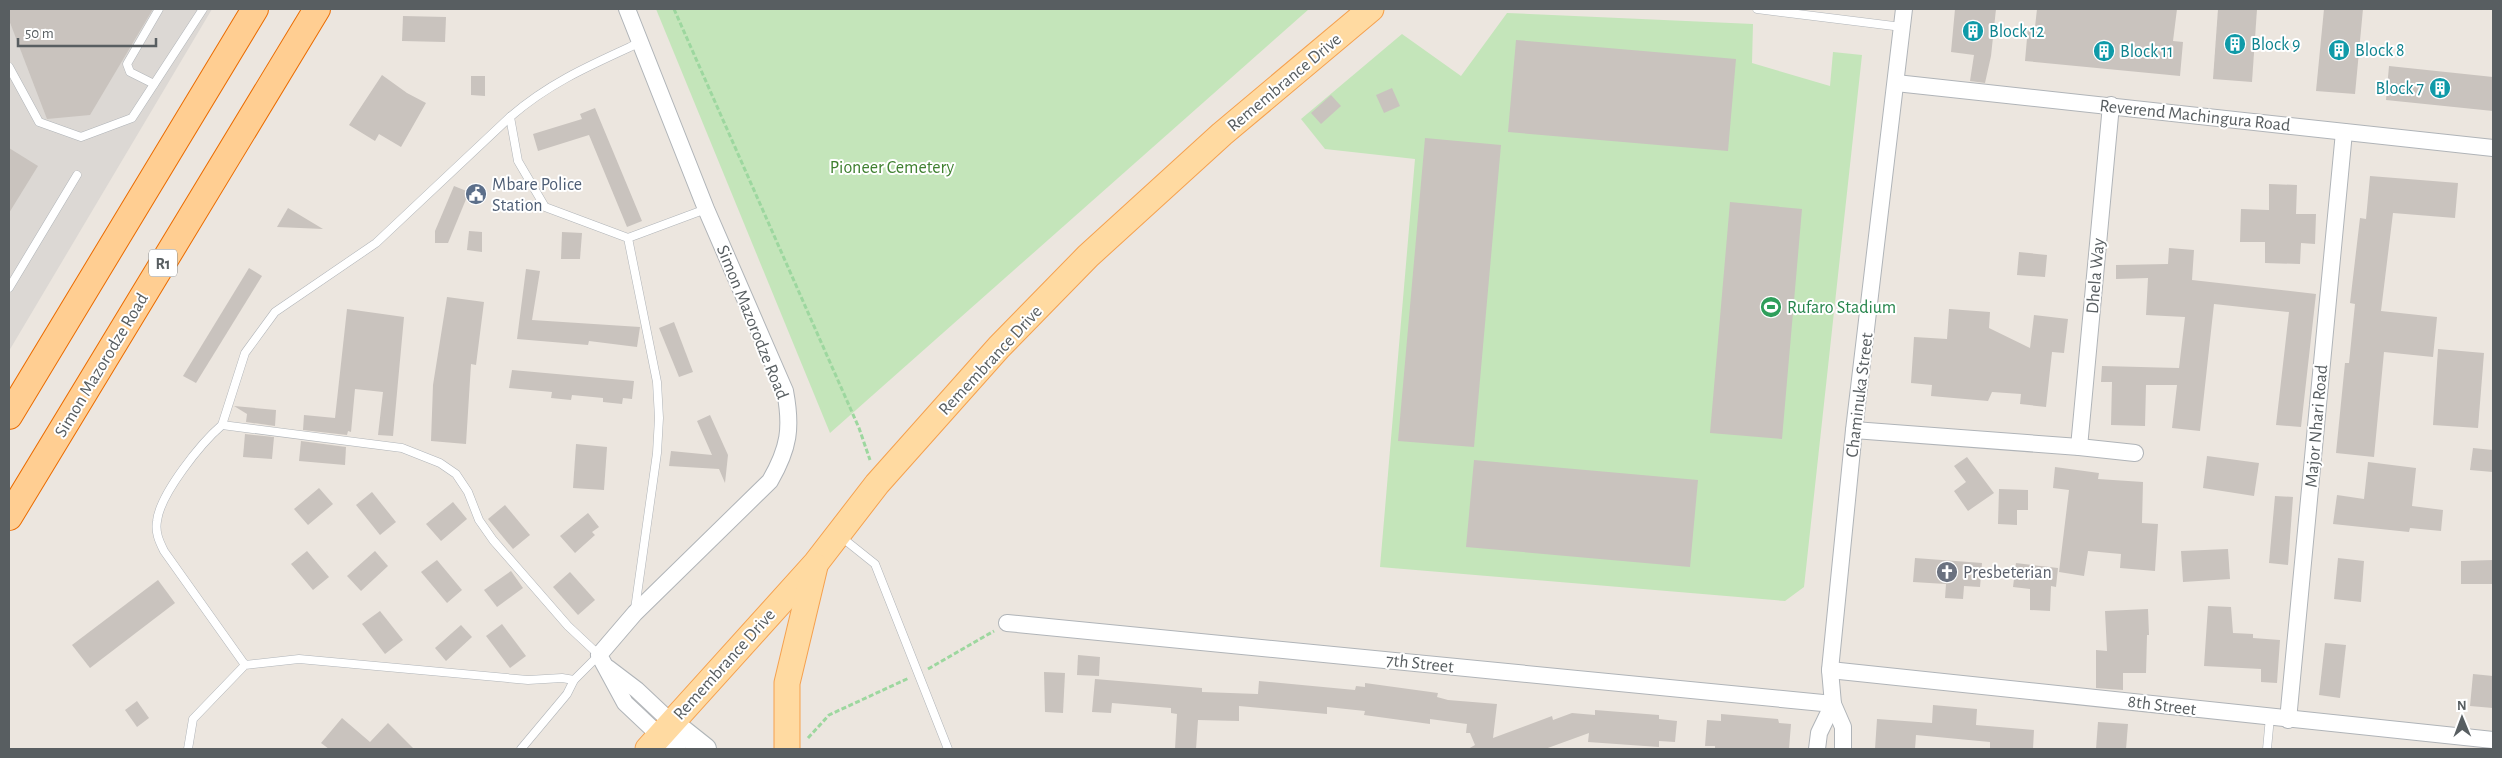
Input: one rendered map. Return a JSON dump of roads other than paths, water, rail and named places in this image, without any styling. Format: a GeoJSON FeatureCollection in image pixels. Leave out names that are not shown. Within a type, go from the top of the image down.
{"type":"FeatureCollection","features":[{"type":"Feature","properties":{"kind":"highway"},"geometry":{"type":"LineString","coordinates":[[9,416],[256,9]]}},
{"type":"Feature","properties":{"kind":"highway","name":"Simon Mazorodze Road"},"geometry":{"type":"LineString","coordinates":[[9,517],[316,9]]}},
{"type":"Feature","properties":{"kind":"main road","name":"Remembrance Drive"},"geometry":{"type":"LineString","coordinates":[[664,739],[816,564],[878,484],[1000,347],[1088,256],[1222,134],[1371,9]]}},
{"type":"Feature","properties":{"kind":"main road"},"geometry":{"type":"LineString","coordinates":[[795,746],[787,683],[816,564]]}},
{"type":"Feature","properties":{"kind":"main road"},"geometry":{"type":"LineString","coordinates":[[664,739],[705,749]]}},
{"type":"Feature","properties":{"kind":"street","name":"Simon Mazorodze Road"},"geometry":{"type":"LineString","coordinates":[[603,661],[635,613],[770,481],[784,458],[789,435],[789,412],[785,391],[706,209],[627,9]]}},
{"type":"Feature","properties":{"kind":"street","name":"Chaminuka Street"},"geometry":{"type":"LineString","coordinates":[[1833,704],[1830,670],[1854,430],[1904,9]]}},
{"type":"Feature","properties":{"kind":"street","name":"Reverend Machingura Road"},"geometry":{"type":"LineString","coordinates":[[1896,83],[2493,148]]}},
{"type":"Feature","properties":{"kind":"street","name":"Dhela Way"},"geometry":{"type":"LineString","coordinates":[[2079,447],[2111,105]]}},
{"type":"Feature","properties":{"kind":"street","name":"Major Nhari Road"},"geometry":{"type":"LineString","coordinates":[[2288,720],[2344,132]]}},
{"type":"Feature","properties":{"kind":"street"},"geometry":{"type":"LineString","coordinates":[[1854,430],[2135,453]]}},
{"type":"Feature","properties":{"kind":"street","name":"7th Street"},"geometry":{"type":"LineString","coordinates":[[1007,623],[1833,704]]}},
{"type":"Feature","properties":{"kind":"street"},"geometry":{"type":"LineString","coordinates":[[603,661],[637,690],[664,739]]}},
{"type":"Feature","properties":{"kind":"street","name":"8th Street"},"geometry":{"type":"LineString","coordinates":[[1830,670],[2061,693],[2288,720],[2493,740]]}},
{"type":"Feature","properties":{"kind":"street"},"geometry":{"type":"LineString","coordinates":[[1817,749],[1819,733],[1833,704]]}},
{"type":"Feature","properties":{"kind":"street"},"geometry":{"type":"LineString","coordinates":[[1833,704],[1843,727],[1843,749]]}},
{"type":"Feature","properties":{"kind":"lane"},"geometry":{"type":"LineString","coordinates":[[154,84],[130,72],[127,64],[158,9]]}},
{"type":"Feature","properties":{"kind":"lane"},"geometry":{"type":"LineString","coordinates":[[9,67],[38,122],[82,136],[132,118],[203,9]]}},
{"type":"Feature","properties":{"kind":"lane"},"geometry":{"type":"LineString","coordinates":[[1757,9],[1902,27]]}},
{"type":"Feature","properties":{"kind":"lane"},"geometry":{"type":"LineString","coordinates":[[245,665],[164,551],[157,536],[156,522],[159,510],[189,461],[204,441],[222,424],[245,353],[275,312],[376,243],[510,117],[535,96],[566,77],[641,42]]}},
{"type":"Feature","properties":{"kind":"lane"},"geometry":{"type":"LineString","coordinates":[[510,117],[518,161],[545,207],[628,238],[706,209]]}},
{"type":"Feature","properties":{"kind":"lane"},"geometry":{"type":"LineString","coordinates":[[9,288],[77,175]]}},
{"type":"Feature","properties":{"kind":"lane"},"geometry":{"type":"LineString","coordinates":[[628,238],[657,382],[659,418],[657,453],[635,613]]}},
{"type":"Feature","properties":{"kind":"lane"},"geometry":{"type":"LineString","coordinates":[[222,424],[402,448],[440,463],[456,474],[468,492],[479,520],[492,540],[568,626],[603,661],[574,680],[567,694],[521,749]]}},
{"type":"Feature","properties":{"kind":"lane"},"geometry":{"type":"LineString","coordinates":[[838,534],[875,564],[948,749]]}},
{"type":"Feature","properties":{"kind":"lane"},"geometry":{"type":"LineString","coordinates":[[188,749],[193,719],[245,665],[299,659],[528,680],[562,678],[574,680]]}},
{"type":"Feature","properties":{"kind":"lane"},"geometry":{"type":"LineString","coordinates":[[2267,749],[2270,717]]}},
{"type":"Feature","properties":{"kind":"place","name":"Block 12"},"geometry":{"type":"Point","coordinates":[1973,31]}},
{"type":"Feature","properties":{"kind":"place","name":"Block 9"},"geometry":{"type":"Point","coordinates":[2235,44]}},
{"type":"Feature","properties":{"kind":"place","name":"Block 8"},"geometry":{"type":"Point","coordinates":[2339,50]}},
{"type":"Feature","properties":{"kind":"place","name":"Block 11"},"geometry":{"type":"Point","coordinates":[2104,51]}},
{"type":"Feature","properties":{"kind":"place","name":"Block 7"},"geometry":{"type":"Point","coordinates":[2440,88]}},
{"type":"Feature","properties":{"kind":"place","name":"Mbare Police Station"},"geometry":{"type":"Point","coordinates":[476,194]}},
{"type":"Feature","properties":{"kind":"place","name":"Rufaro Stadium"},"geometry":{"type":"Point","coordinates":[1771,307]}},
{"type":"Feature","properties":{"kind":"place","name":"Presbeterian"},"geometry":{"type":"Point","coordinates":[1947,572]}},
{"type":"Feature","properties":{"kind":"park label","name":"Pioneer Cemetery"},"geometry":{"type":"Point","coordinates":[892,167]}}]}
